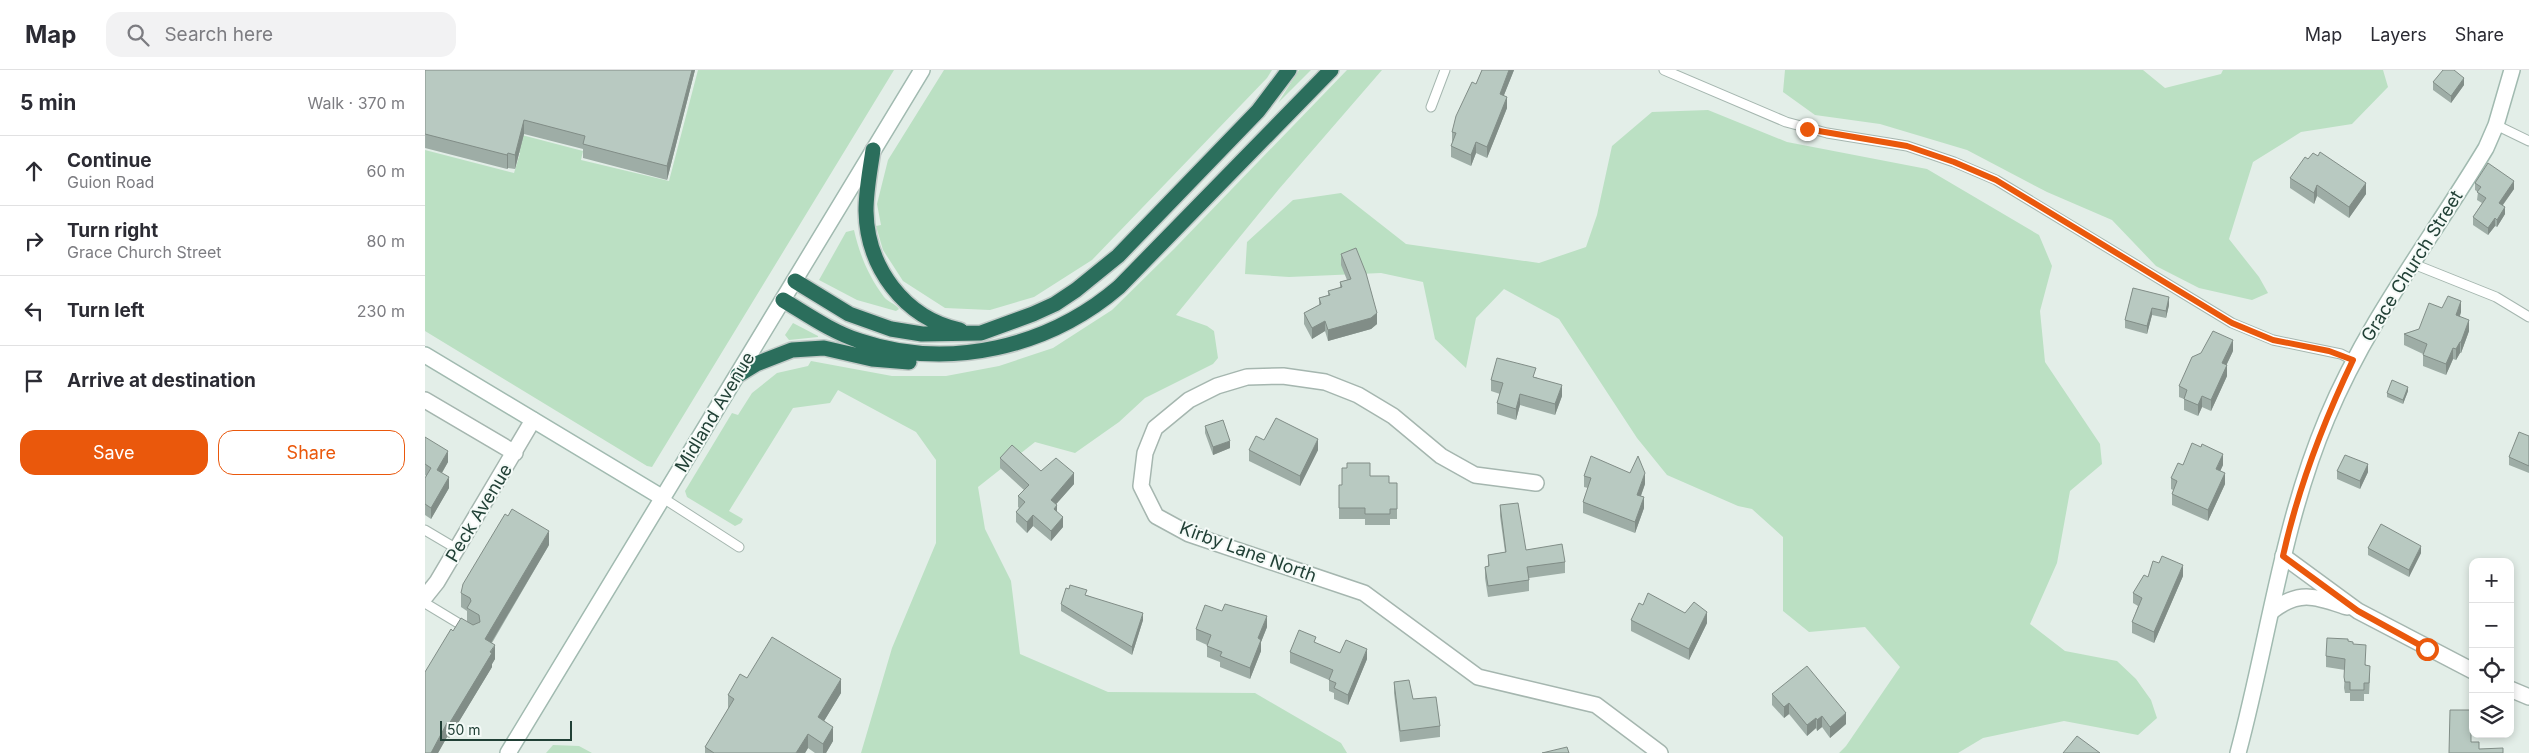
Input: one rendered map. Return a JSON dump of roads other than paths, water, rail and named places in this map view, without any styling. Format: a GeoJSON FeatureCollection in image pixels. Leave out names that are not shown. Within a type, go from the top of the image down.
{"type":"FeatureCollection","features":[{"type":"Feature","properties":{"kind":"highway"},"geometry":{"type":"LineString","coordinates":[[795,281],[849,314],[891,329],[950,335],[981,333],[1055,304],[1097,275],[1258,111],[1289,70]]}},
{"type":"Feature","properties":{"kind":"highway"},"geometry":{"type":"LineString","coordinates":[[738,375],[756,364],[792,350],[825,348],[872,359],[925,363],[1007,346],[1057,329],[1101,302],[1119,287],[1331,70]]}},
{"type":"Feature","properties":{"kind":"highway"},"geometry":{"type":"LineString","coordinates":[[873,150],[867,187],[866,213],[875,258],[886,279],[900,297],[932,321],[958,329],[981,333]]}},
{"type":"Feature","properties":{"kind":"highway"},"geometry":{"type":"LineString","coordinates":[[783,300],[833,330],[880,347],[927,354],[981,351]]}},
{"type":"Feature","properties":{"kind":"street","name":"Midland Avenue"},"geometry":{"type":"LineString","coordinates":[[508,753],[922,70]]}},
{"type":"Feature","properties":{"kind":"street","name":"Grace Church Street"},"geometry":{"type":"LineString","coordinates":[[2238,753],[2255,692],[2283,556],[2308,466],[2326,419],[2353,360],[2411,263],[2470,174],[2497,125],[2512,70]]}},
{"type":"Feature","properties":{"kind":"street"},"geometry":{"type":"LineString","coordinates":[[425,355],[663,498]]}},
{"type":"Feature","properties":{"kind":"street","name":"Kirby Lane North"},"geometry":{"type":"LineString","coordinates":[[1536,483],[1475,475],[1441,456],[1393,416],[1359,395],[1325,382],[1283,376],[1247,377],[1217,386],[1189,400],[1155,428],[1145,453],[1141,486],[1156,516],[1189,534],[1364,594],[1478,678],[1596,705],[1660,753]]}},
{"type":"Feature","properties":{"kind":"street","name":"Peck Avenue"},"geometry":{"type":"LineString","coordinates":[[425,400],[515,453]]}},
{"type":"Feature","properties":{"kind":"street","name":"Peck Avenue"},"geometry":{"type":"LineString","coordinates":[[425,597],[437,582],[533,420]]}},
{"type":"Feature","properties":{"kind":"street"},"geometry":{"type":"LineString","coordinates":[[2283,556],[2358,611]]}},
{"type":"Feature","properties":{"kind":"street"},"geometry":{"type":"LineString","coordinates":[[2273,610],[2285,600],[2299,596],[2317,597],[2358,611],[2469,669]]}},
{"type":"Feature","properties":{"kind":"street"},"geometry":{"type":"LineString","coordinates":[[2514,691],[2529,697]]}},
{"type":"Feature","properties":{"kind":"lane"},"geometry":{"type":"LineString","coordinates":[[1431,107],[1445,70]]}},
{"type":"Feature","properties":{"kind":"lane"},"geometry":{"type":"LineString","coordinates":[[1664,70],[1786,122],[1827,133],[1907,146],[1975,170],[1996,180],[2232,323],[2273,340],[2329,351],[2353,360]]}},
{"type":"Feature","properties":{"kind":"lane"},"geometry":{"type":"LineString","coordinates":[[2497,125],[2529,142]]}},
{"type":"Feature","properties":{"kind":"lane"},"geometry":{"type":"LineString","coordinates":[[2411,263],[2496,297],[2529,317]]}},
{"type":"Feature","properties":{"kind":"lane"},"geometry":{"type":"LineString","coordinates":[[663,498],[739,548]]}},
{"type":"Feature","properties":{"kind":"lane"},"geometry":{"type":"LineString","coordinates":[[425,530],[457,549]]}},
{"type":"Feature","properties":{"kind":"lane"},"geometry":{"type":"LineString","coordinates":[[425,603],[474,633]]}}]}
